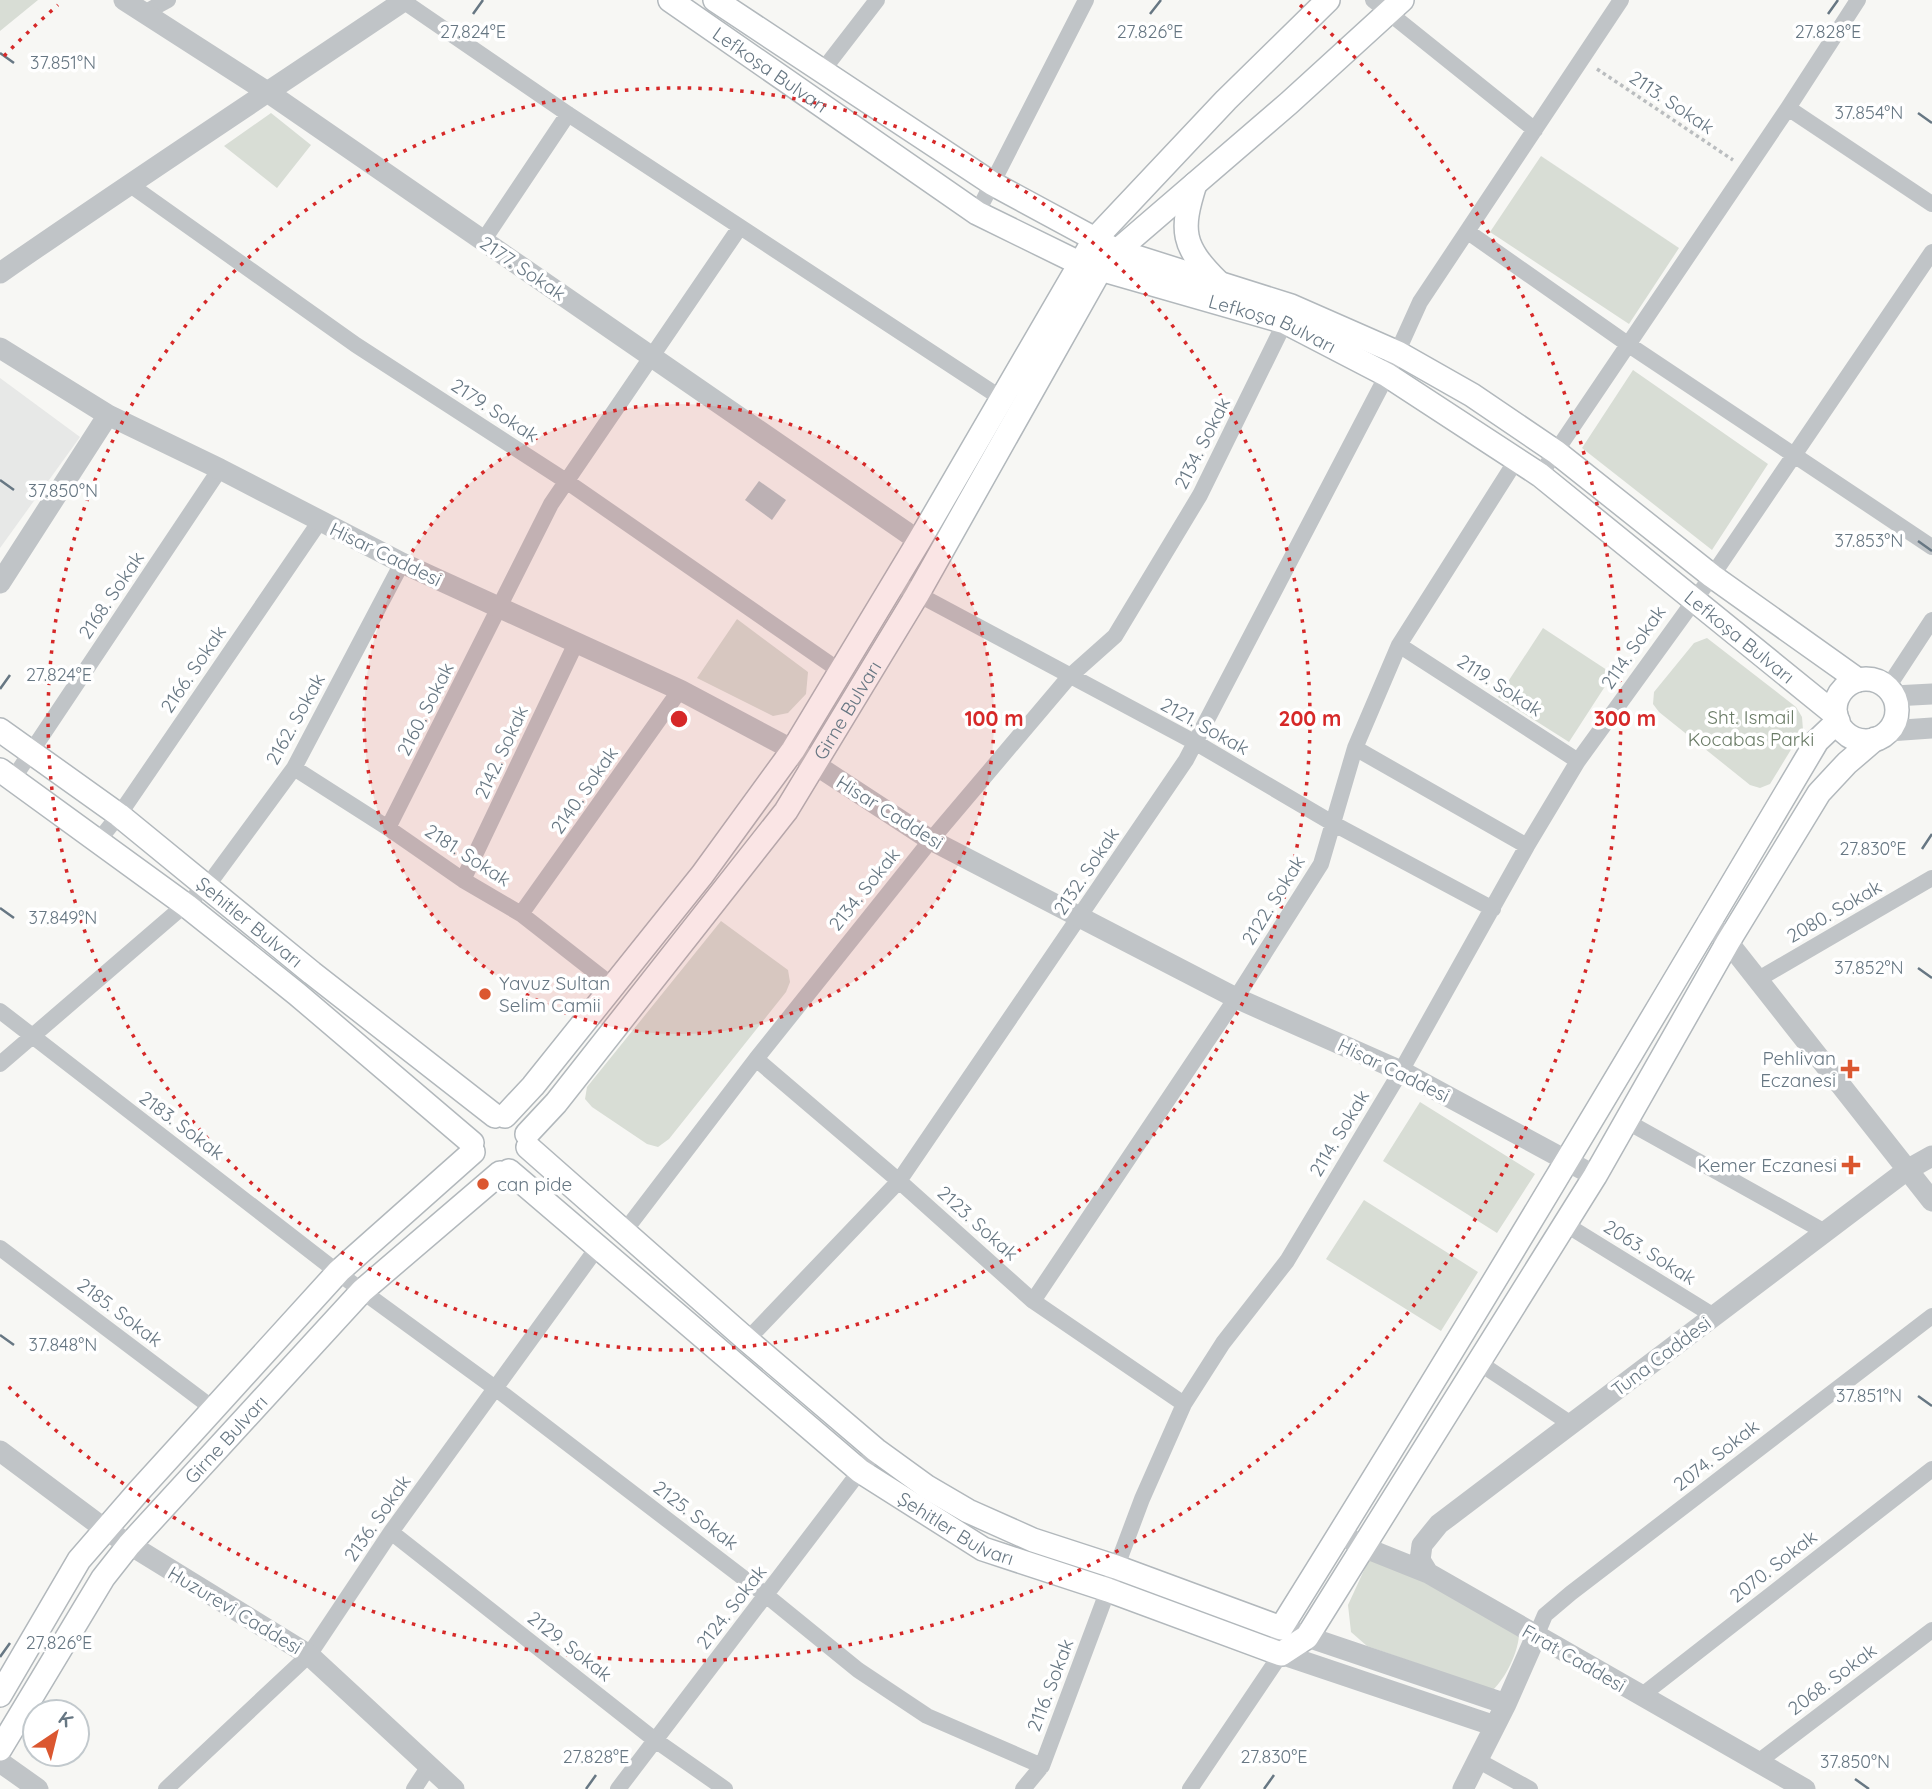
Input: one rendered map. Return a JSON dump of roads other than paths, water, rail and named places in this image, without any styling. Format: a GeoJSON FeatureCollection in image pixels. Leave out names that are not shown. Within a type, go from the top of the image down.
{"type":"FeatureCollection","features":[{"type":"Feature","properties":{"kind":"main road","name":"Lefkoşa Bulvarı"},"geometry":{"type":"LineString","coordinates":[[715,0],[993,184],[1094,240],[1117,251],[1291,306],[1398,353],[1472,395],[1556,452],[1712,576],[1858,680]]}},
{"type":"Feature","properties":{"kind":"main road","name":"Girne Bulvarı"},"geometry":{"type":"LineString","coordinates":[[528,1140],[786,811],[815,765],[917,595],[1089,266],[1094,240],[1226,100],[1328,0]]}},
{"type":"Feature","properties":{"kind":"main road","name":"Lefkoşa Bulvarı"},"geometry":{"type":"LineString","coordinates":[[673,1],[977,213],[1089,266],[1285,322],[1387,376],[1539,475],[1837,718]]}},
{"type":"Feature","properties":{"kind":"main road","name":"Girne Bulvarı"},"geometry":{"type":"LineString","coordinates":[[500,1116],[533,1086],[702,875],[793,750],[895,582],[1001,398],[1089,266],[1117,251],[1195,184],[1388,4]]}},
{"type":"Feature","properties":{"kind":"main road"},"geometry":{"type":"LineString","coordinates":[[1195,184],[1186,222],[1188,239],[1196,260],[1220,283]]}},
{"type":"Feature","properties":{"kind":"main road"},"geometry":{"type":"LineString","coordinates":[[1280,1654],[1307,1637],[1595,1176],[1728,942],[1819,793],[1847,763],[1882,735],[1897,716],[1891,692],[1879,681],[1858,680],[1841,692],[1836,702],[1837,718],[1851,737],[1867,741],[1882,735]]}},
{"type":"Feature","properties":{"kind":"main road"},"geometry":{"type":"LineString","coordinates":[[1280,1628],[1569,1161],[1708,921],[1817,741],[1837,718]]}},
{"type":"Feature","properties":{"kind":"main road","name":"Şehitler Bulvarı"},"geometry":{"type":"LineString","coordinates":[[0,730],[119,815],[312,973],[500,1116],[522,1126],[528,1140],[624,1233],[876,1450],[927,1487],[968,1511],[1033,1541],[1116,1567],[1280,1628]]}},
{"type":"Feature","properties":{"kind":"main road","name":"Şehitler Bulvarı"},"geometry":{"type":"LineString","coordinates":[[6,775],[99,840],[297,993],[472,1148],[484,1167],[505,1172],[860,1471],[983,1549],[1108,1590],[1280,1654]]}},
{"type":"Feature","properties":{"kind":"main road"},"geometry":{"type":"LineString","coordinates":[[472,1148],[479,1126],[500,1116]]}},
{"type":"Feature","properties":{"kind":"main road"},"geometry":{"type":"LineString","coordinates":[[505,1172],[524,1161],[528,1140]]}},
{"type":"Feature","properties":{"kind":"main road","name":"Girne Bulvarı"},"geometry":{"type":"LineString","coordinates":[[0,1695],[79,1560],[339,1271],[472,1148]]}},
{"type":"Feature","properties":{"kind":"main road","name":"Girne Bulvarı"},"geometry":{"type":"LineString","coordinates":[[0,1749],[103,1578],[129,1545],[362,1292],[505,1172]]}},
{"type":"Feature","properties":{"kind":"street","name":"2177. Sokak"},"geometry":{"type":"LineString","coordinates":[[124,0],[269,93],[919,541]]}},
{"type":"Feature","properties":{"kind":"street"},"geometry":{"type":"LineString","coordinates":[[144,13],[168,0]]}},
{"type":"Feature","properties":{"kind":"street"},"geometry":{"type":"LineString","coordinates":[[824,70],[877,0]]}},
{"type":"Feature","properties":{"kind":"street"},"geometry":{"type":"LineString","coordinates":[[977,213],[1086,0]]}},
{"type":"Feature","properties":{"kind":"street"},"geometry":{"type":"LineString","coordinates":[[1539,475],[1629,345],[1858,0]]}},
{"type":"Feature","properties":{"kind":"street"},"geometry":{"type":"LineString","coordinates":[[0,273],[404,1],[568,114],[1001,398]]}},
{"type":"Feature","properties":{"kind":"street","name":"2132. Sokak"},"geometry":{"type":"LineString","coordinates":[[747,1340],[900,1181],[1186,760],[1387,376],[1420,302],[1582,59],[1616,2]]}},
{"type":"Feature","properties":{"kind":"street"},"geometry":{"type":"LineString","coordinates":[[1388,4],[1535,130]]}},
{"type":"Feature","properties":{"kind":"street"},"geometry":{"type":"LineString","coordinates":[[1788,108],[1932,204]]}},
{"type":"Feature","properties":{"kind":"street"},"geometry":{"type":"LineString","coordinates":[[483,241],[568,114]]}},
{"type":"Feature","properties":{"kind":"street","name":"2179. Sokak"},"geometry":{"type":"LineString","coordinates":[[129,184],[356,345],[566,481],[840,671]]}},
{"type":"Feature","properties":{"kind":"street","name":"2160. Sokak"},"geometry":{"type":"LineString","coordinates":[[388,828],[551,504],[650,355],[740,227]]}},
{"type":"Feature","properties":{"kind":"street"},"geometry":{"type":"LineString","coordinates":[[1468,232],[1629,345],[1932,547]]}},
{"type":"Feature","properties":{"kind":"street","name":"2114. Sokak"},"geometry":{"type":"LineString","coordinates":[[1108,1590],[1142,1500],[1184,1404],[1223,1343],[1287,1261],[1401,1071],[1527,846],[1578,761],[1712,576],[1932,252]]}},
{"type":"Feature","properties":{"kind":"street","name":"2134. Sokak"},"geometry":{"type":"LineString","coordinates":[[624,1233],[756,1059],[931,840],[1069,677],[1115,636],[1200,495],[1285,322]]}},
{"type":"Feature","properties":{"kind":"street","name":"Hisar Caddesi"},"geometry":{"type":"LineString","coordinates":[[0,348],[108,415],[220,469],[402,563],[680,690],[793,750],[931,840],[1236,998],[1401,1071],[1595,1176]]}},
{"type":"Feature","properties":{"kind":"street"},"geometry":{"type":"LineString","coordinates":[[0,583],[108,415]]}},
{"type":"Feature","properties":{"kind":"street","name":"2122. Sokak"},"geometry":{"type":"LineString","coordinates":[[1034,1301],[1236,998],[1321,864],[1355,748],[1399,645],[1517,459]]}},
{"type":"Feature","properties":{"kind":"street","name":"2168. Sokak"},"geometry":{"type":"LineString","coordinates":[[6,775],[31,753],[220,469]]}},
{"type":"Feature","properties":{"kind":"street","name":"2166. Sokak"},"geometry":{"type":"LineString","coordinates":[[99,840],[119,815],[320,520]]}},
{"type":"Feature","properties":{"kind":"street","name":"2162. Sokak"},"geometry":{"type":"LineString","coordinates":[[208,886],[294,768],[402,563]]}},
{"type":"Feature","properties":{"kind":"street","name":"2121. Sokak"},"geometry":{"type":"LineString","coordinates":[[895,582],[1493,909]]}},
{"type":"Feature","properties":{"kind":"street"},"geometry":{"type":"LineString","coordinates":[[1932,620],[1891,692],[1932,694]]}},
{"type":"Feature","properties":{"kind":"street","name":"2142. Sokak"},"geometry":{"type":"LineString","coordinates":[[463,880],[576,643]]}},
{"type":"Feature","properties":{"kind":"street","name":"2119. Sokak"},"geometry":{"type":"LineString","coordinates":[[1399,645],[1578,761]]}},
{"type":"Feature","properties":{"kind":"street","name":"2140. Sokak"},"geometry":{"type":"LineString","coordinates":[[521,914],[680,690]]}},
{"type":"Feature","properties":{"kind":"street"},"geometry":{"type":"LineString","coordinates":[[1882,735],[1932,728]]}},
{"type":"Feature","properties":{"kind":"street"},"geometry":{"type":"LineString","coordinates":[[1355,748],[1527,846]]}},
{"type":"Feature","properties":{"kind":"street","name":"2181. Sokak"},"geometry":{"type":"LineString","coordinates":[[294,768],[463,880],[521,914],[613,986]]}},
{"type":"Feature","properties":{"kind":"street","name":"2080. Sokak"},"geometry":{"type":"LineString","coordinates":[[1757,980],[1932,878]]}},
{"type":"Feature","properties":{"kind":"street"},"geometry":{"type":"LineString","coordinates":[[0,1064],[208,886]]}},
{"type":"Feature","properties":{"kind":"street"},"geometry":{"type":"LineString","coordinates":[[1708,921],[1728,942],[1932,1201]]}},
{"type":"Feature","properties":{"kind":"street","name":"2183. Sokak"},"geometry":{"type":"LineString","coordinates":[[0,1011],[339,1271]]}},
{"type":"Feature","properties":{"kind":"street","name":"2123. Sokak"},"geometry":{"type":"LineString","coordinates":[[756,1059],[900,1181],[1034,1301],[1184,1404]]}},
{"type":"Feature","properties":{"kind":"street"},"geometry":{"type":"LineString","coordinates":[[1626,1122],[1825,1232]]}},
{"type":"Feature","properties":{"kind":"street","name":"Tuna Caddesi"},"geometry":{"type":"LineString","coordinates":[[1428,1573],[1420,1560],[1422,1545],[1439,1524],[1907,1170],[1932,1156]]}},
{"type":"Feature","properties":{"kind":"street","name":"2063. Sokak"},"geometry":{"type":"LineString","coordinates":[[1565,1224],[1714,1316]]}},
{"type":"Feature","properties":{"kind":"street","name":"2185. Sokak"},"geometry":{"type":"LineString","coordinates":[[0,1248],[215,1410]]}},
{"type":"Feature","properties":{"kind":"street","name":"2136. Sokak"},"geometry":{"type":"LineString","coordinates":[[166,1789],[309,1655],[391,1532],[597,1248]]}},
{"type":"Feature","properties":{"kind":"street","name":"2125. Sokak"},"geometry":{"type":"LineString","coordinates":[[339,1271],[362,1292],[495,1388],[767,1596],[858,1670],[927,1716],[1042,1766]]}},
{"type":"Feature","properties":{"kind":"street","name":"2074. Sokak"},"geometry":{"type":"LineString","coordinates":[[1536,1636],[1545,1615],[1932,1316]]}},
{"type":"Feature","properties":{"kind":"street"},"geometry":{"type":"LineString","coordinates":[[1478,1362],[1571,1424]]}},
{"type":"Feature","properties":{"kind":"street","name":"2124. Sokak"},"geometry":{"type":"LineString","coordinates":[[618,1789],[876,1450]]}},
{"type":"Feature","properties":{"kind":"street","name":"Huzurevi Caddesi"},"geometry":{"type":"LineString","coordinates":[[0,1451],[106,1530],[309,1655],[454,1789]]}},
{"type":"Feature","properties":{"kind":"street","name":"2070. Sokak"},"geometry":{"type":"LineString","coordinates":[[1641,1696],[1932,1469]]}},
{"type":"Feature","properties":{"kind":"street","name":"2129. Sokak"},"geometry":{"type":"LineString","coordinates":[[391,1532],[655,1740],[725,1789]]}},
{"type":"Feature","properties":{"kind":"street","name":"Fırat Caddesi"},"geometry":{"type":"LineString","coordinates":[[1340,1533],[1363,1547],[1428,1573],[1805,1789]]}},
{"type":"Feature","properties":{"kind":"street","name":"2116. Sokak"},"geometry":{"type":"LineString","coordinates":[[1023,1789],[1042,1766],[1108,1590]]}},
{"type":"Feature","properties":{"kind":"street"},"geometry":{"type":"LineString","coordinates":[[1190,1789],[1280,1654],[1280,1628]]}},
{"type":"Feature","properties":{"kind":"street","name":"Şehitler Bulvarı"},"geometry":{"type":"LineString","coordinates":[[1280,1628],[1506,1704]]}},
{"type":"Feature","properties":{"kind":"street","name":"2068. Sokak"},"geometry":{"type":"LineString","coordinates":[[1758,1762],[1932,1630]]}},
{"type":"Feature","properties":{"kind":"street"},"geometry":{"type":"LineString","coordinates":[[1463,1789],[1479,1761],[1536,1636]]}},
{"type":"Feature","properties":{"kind":"street","name":"Şehitler Bulvarı"},"geometry":{"type":"LineString","coordinates":[[1280,1654],[1495,1726]]}},
{"type":"Feature","properties":{"kind":"street"},"geometry":{"type":"LineString","coordinates":[[1479,1761],[1530,1789]]}},
{"type":"Feature","properties":{"kind":"street"},"geometry":{"type":"LineString","coordinates":[[0,1762],[38,1789]]}},
{"type":"Feature","properties":{"kind":"street"},"geometry":{"type":"LineString","coordinates":[[414,1789],[429,1766]]}},
{"type":"Feature","properties":{"kind":"place","name":"Yavuz Sultan Selim Camii"},"geometry":{"type":"Point","coordinates":[485,994]}},
{"type":"Feature","properties":{"kind":"place","name":"Pehlivan Eczanesi"},"geometry":{"type":"Point","coordinates":[1850,1069]}},
{"type":"Feature","properties":{"kind":"place","name":"Kemer Eczanesi"},"geometry":{"type":"Point","coordinates":[1851,1165]}},
{"type":"Feature","properties":{"kind":"place","name":"can pide"},"geometry":{"type":"Point","coordinates":[483,1184]}},
{"type":"Feature","properties":{"kind":"park label","name":"Sht. Ismail Kocabas Parki"},"geometry":{"type":"Point","coordinates":[1751,728]}}]}
